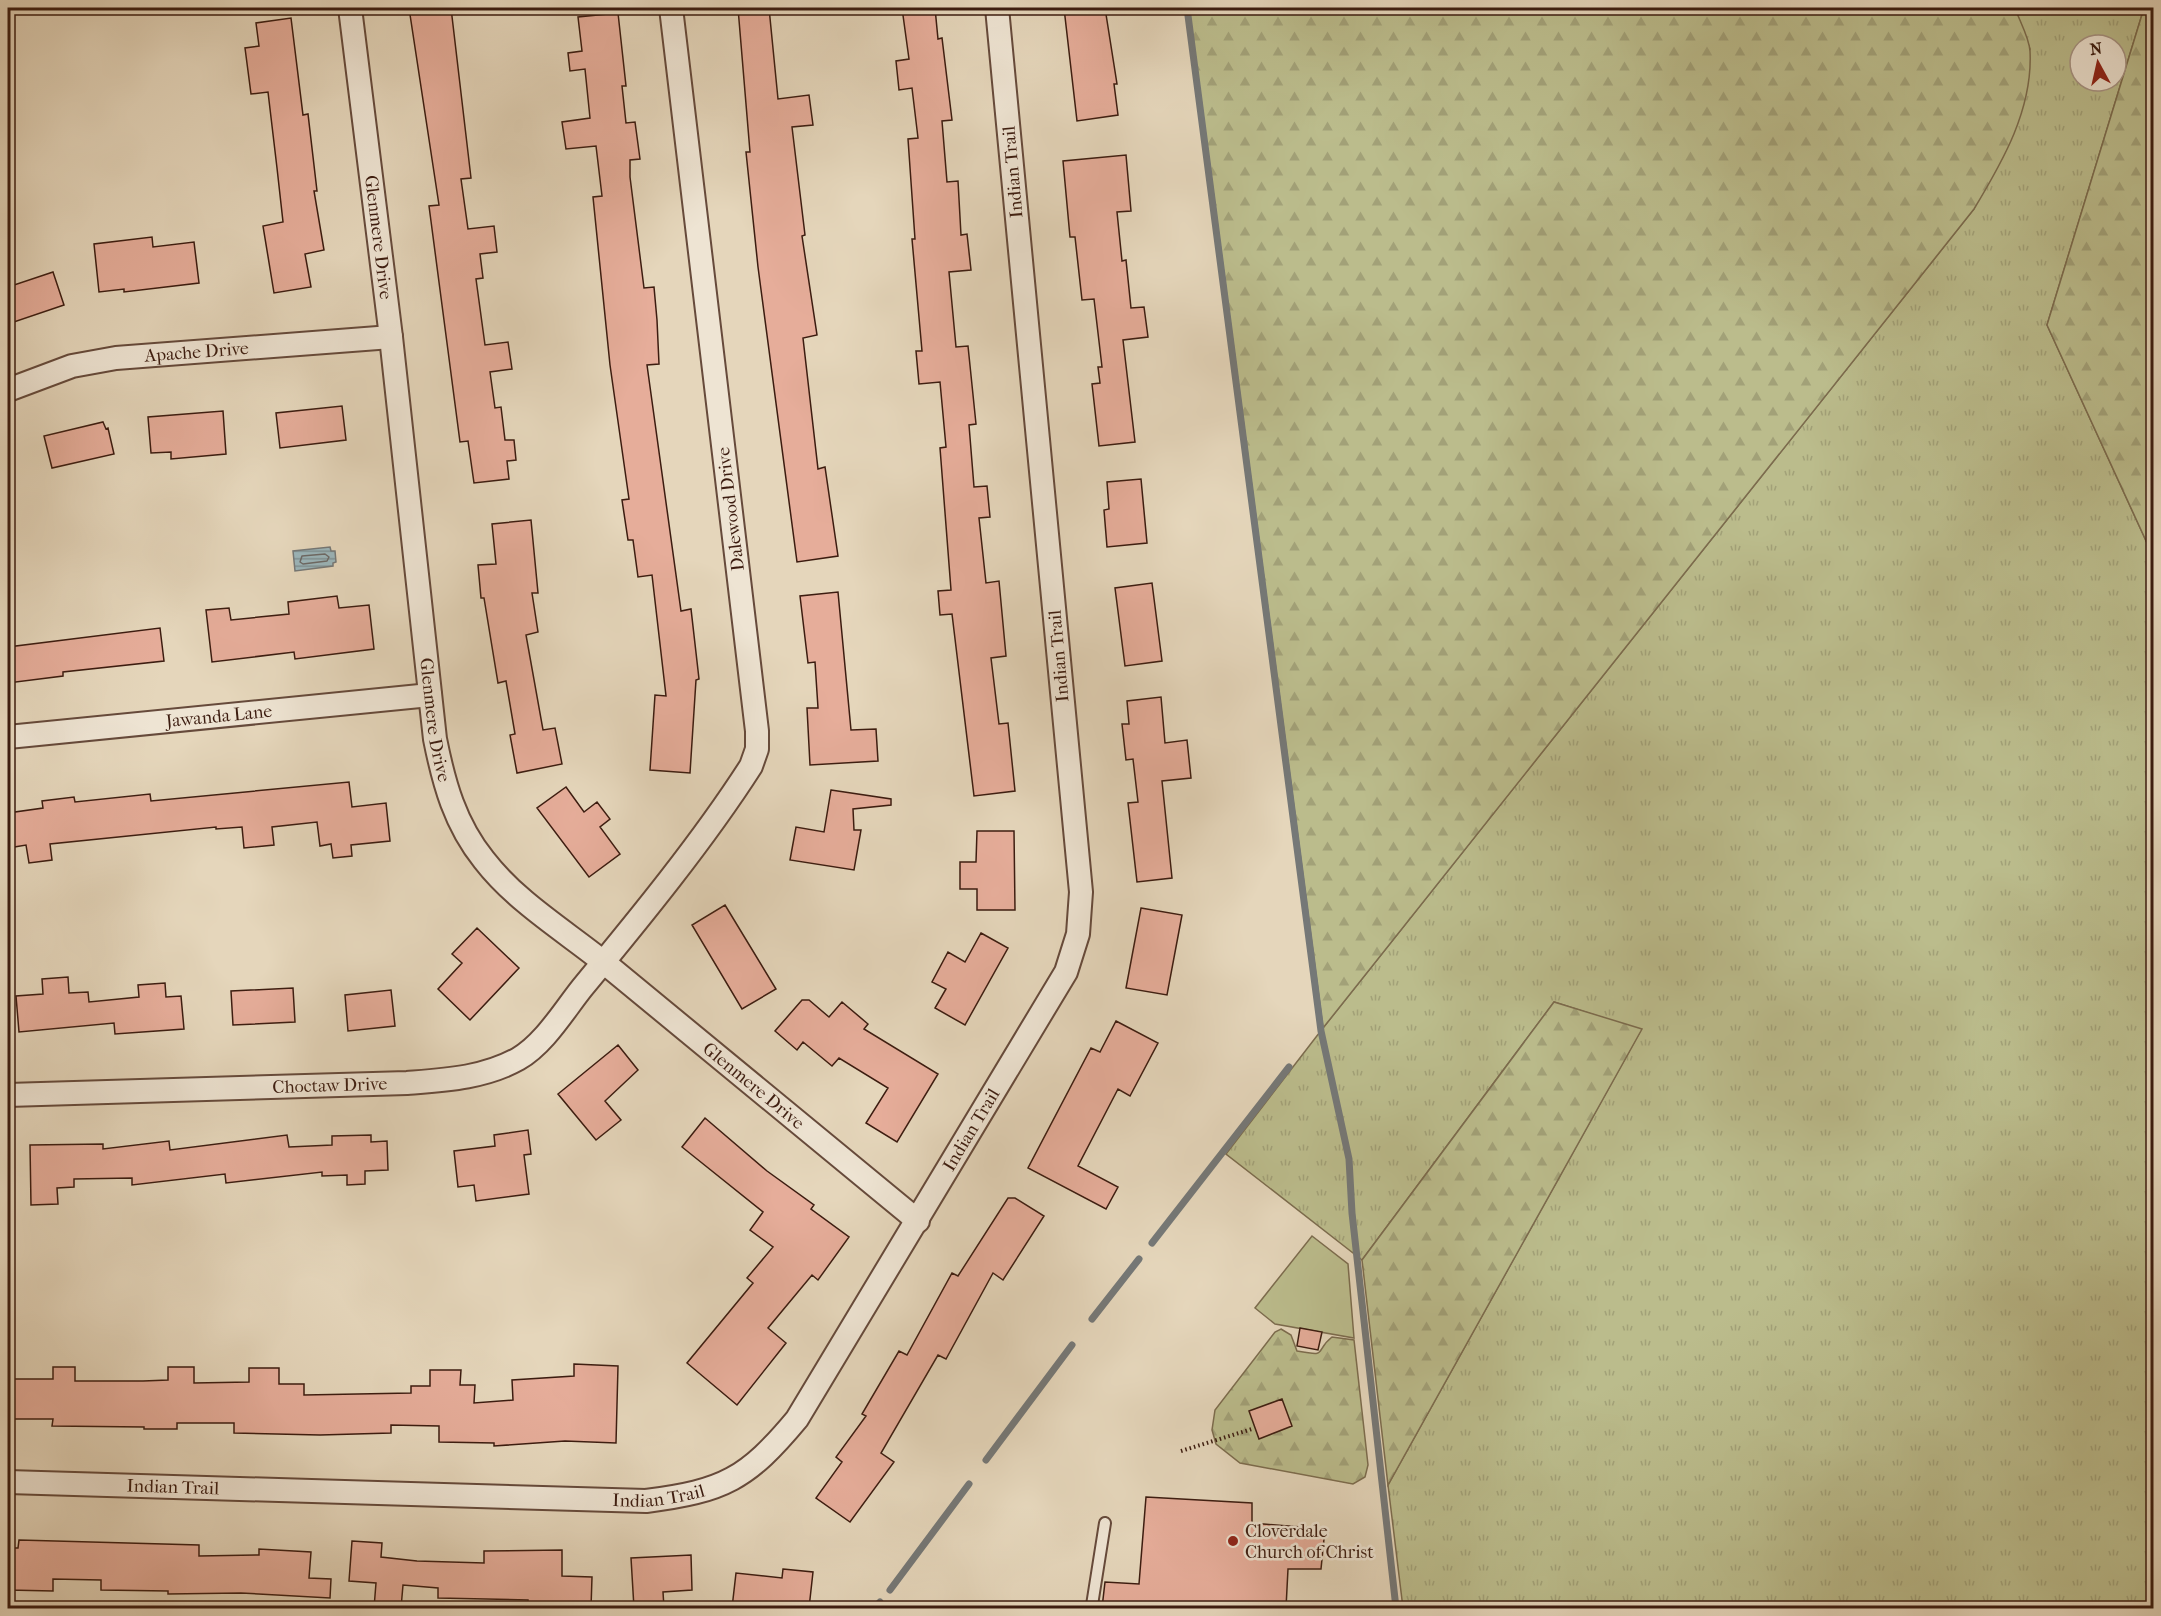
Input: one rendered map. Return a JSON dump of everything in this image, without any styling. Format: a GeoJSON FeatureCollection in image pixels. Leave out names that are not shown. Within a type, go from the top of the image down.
{"type":"FeatureCollection","features":[{"type":"Feature","properties":{"kind":"street","name":"Glenmere Drive"},"geometry":{"type":"LineString","coordinates":[[350,8],[391,337],[435,740],[444,785],[460,826],[484,861],[512,890],[604,962],[918,1221]]}},
{"type":"Feature","properties":{"kind":"street","name":"Dalewood Drive"},"geometry":{"type":"LineString","coordinates":[[604,962],[736,790],[752,766],[757,749],[755,707],[671,8]]}},
{"type":"Feature","properties":{"kind":"street","name":"Indian Trail"},"geometry":{"type":"LineString","coordinates":[[8,1482],[646,1501],[680,1497],[714,1488],[746,1472],[774,1447],[797,1419],[1066,972],[1074,953],[1081,913],[1081,892],[998,8]]}},
{"type":"Feature","properties":{"kind":"street","name":"Apache Drive"},"geometry":{"type":"LineString","coordinates":[[8,390],[72,366],[116,358],[391,337]]}},
{"type":"Feature","properties":{"kind":"street","name":"Jawanda Lane"},"geometry":{"type":"LineString","coordinates":[[8,737],[430,695]]}},
{"type":"Feature","properties":{"kind":"street","name":"Choctaw Drive"},"geometry":{"type":"LineString","coordinates":[[8,1095],[407,1083],[447,1080],[488,1072],[520,1058],[544,1036],[604,962]]}},
{"type":"Feature","properties":{"kind":"lane"},"geometry":{"type":"LineString","coordinates":[[1092,1605],[1105,1523]]}},
{"type":"Feature","properties":{"kind":"path"},"geometry":{"type":"LineString","coordinates":[[1181,1451],[1252,1429]]}},
{"type":"Feature","properties":{"kind":"green space"},"geometry":{"type":"Polygon","coordinates":[[[1189,8],[2015,8],[2026,34],[2030,51],[2027,93],[2014,134],[1974,209],[1323,1028],[1189,8]]]}},
{"type":"Feature","properties":{"kind":"green space"},"geometry":{"type":"Polygon","coordinates":[[[2015,8],[2144,8],[2128,60],[2128,33],[2068,33],[2068,93],[2118,93],[2047,325],[2153,556],[2153,1608],[1403,1608],[1388,1485],[1641,1030],[1554,1002],[1362,1260],[1226,1154],[1323,1028],[1974,209],[2030,49],[2015,8]]]}},
{"type":"Feature","properties":{"kind":"green space"},"geometry":{"type":"Polygon","coordinates":[[[2144,8],[2154,8],[2153,556],[2047,325],[2118,93],[2128,93],[2128,60],[2144,8]]]}},
{"type":"Feature","properties":{"kind":"green space"},"geometry":{"type":"Polygon","coordinates":[[[1554,1002],[1642,1029],[1388,1485],[1362,1260],[1554,1002]]]}},
{"type":"Feature","properties":{"kind":"green space"},"geometry":{"type":"Polygon","coordinates":[[[1312,1236],[1348,1264],[1354,1338],[1275,1324],[1255,1308],[1312,1236]]]}},
{"type":"Feature","properties":{"kind":"green space"},"geometry":{"type":"Polygon","coordinates":[[[1281,1329],[1291,1335],[1297,1351],[1307,1353],[1320,1352],[1332,1337],[1354,1340],[1368,1465],[1365,1477],[1353,1484],[1240,1463],[1216,1444],[1212,1430],[1215,1410],[1275,1332],[1281,1329]]]}},
{"type":"Feature","properties":{"kind":"water"},"geometry":{"type":"Polygon","coordinates":[[[330,547],[331,551],[335,551],[336,562],[333,566],[295,571],[293,551],[330,547]]]}},
{"type":"Feature","properties":{"kind":"building"},"geometry":{"type":"Polygon","coordinates":[[[409,8],[451,8],[471,178],[461,179],[468,229],[494,226],[497,252],[480,254],[483,278],[476,279],[485,345],[508,342],[512,369],[490,372],[495,408],[501,407],[505,440],[514,440],[516,460],[507,461],[509,479],[474,483],[468,441],[460,442],[429,206],[439,205],[409,8]]]}},
{"type":"Feature","properties":{"kind":"building"},"geometry":{"type":"Polygon","coordinates":[[[738,8],[769,8],[778,99],[809,95],[813,125],[792,127],[805,235],[802,236],[817,335],[803,338],[818,469],[825,467],[838,556],[797,562],[758,267],[746,152],[750,152],[738,8]]]}},
{"type":"Feature","properties":{"kind":"building"},"geometry":{"type":"Polygon","coordinates":[[[902,8],[935,8],[938,39],[942,38],[952,120],[942,121],[947,182],[958,181],[961,235],[967,234],[971,270],[949,272],[956,347],[968,346],[976,424],[969,425],[974,487],[987,486],[990,517],[979,518],[986,583],[999,581],[1006,656],[991,658],[999,724],[1008,723],[1015,791],[974,796],[952,614],[940,615],[938,591],[951,590],[940,448],[946,447],[940,382],[919,384],[916,351],[922,351],[912,239],[915,239],[908,139],[918,138],[912,88],[899,90],[896,61],[909,59],[902,8]]]}},
{"type":"Feature","properties":{"kind":"building"},"geometry":{"type":"Polygon","coordinates":[[[1064,8],[1105,8],[1117,84],[1114,84],[1118,115],[1077,121],[1064,8]]]}},
{"type":"Feature","properties":{"kind":"building"},"geometry":{"type":"Polygon","coordinates":[[[618,13],[626,86],[622,86],[626,123],[635,122],[640,159],[630,160],[630,177],[644,288],[654,287],[657,320],[659,364],[647,365],[681,611],[691,609],[699,679],[696,680],[690,773],[650,770],[655,695],[666,696],[652,575],[638,577],[633,540],[628,540],[622,500],[629,499],[610,365],[593,197],[602,196],[596,146],[566,149],[562,122],[590,118],[585,69],[570,71],[568,53],[582,51],[578,17],[618,13]]]}},
{"type":"Feature","properties":{"kind":"building"},"geometry":{"type":"Polygon","coordinates":[[[291,18],[303,115],[308,114],[317,191],[314,191],[324,250],[305,254],[311,287],[274,293],[263,226],[283,222],[277,168],[268,92],[251,94],[245,48],[259,46],[256,23],[291,18]]]}},
{"type":"Feature","properties":{"kind":"building"},"geometry":{"type":"Polygon","coordinates":[[[1126,155],[1131,211],[1117,212],[1122,261],[1126,260],[1131,308],[1144,307],[1148,337],[1123,340],[1135,442],[1099,446],[1092,384],[1100,383],[1098,367],[1102,367],[1094,299],[1082,300],[1075,237],[1070,237],[1063,161],[1126,155]]]}},
{"type":"Feature","properties":{"kind":"building"},"geometry":{"type":"Polygon","coordinates":[[[152,237],[153,247],[194,242],[199,283],[124,292],[124,289],[99,292],[94,244],[152,237]]]}},
{"type":"Feature","properties":{"kind":"building"},"geometry":{"type":"Polygon","coordinates":[[[53,272],[64,305],[8,324],[8,287],[53,272]]]}},
{"type":"Feature","properties":{"kind":"building"},"geometry":{"type":"Polygon","coordinates":[[[342,406],[346,440],[280,448],[276,413],[342,406]]]}},
{"type":"Feature","properties":{"kind":"building"},"geometry":{"type":"Polygon","coordinates":[[[223,411],[226,454],[171,459],[171,452],[151,453],[148,417],[223,411]]]}},
{"type":"Feature","properties":{"kind":"building"},"geometry":{"type":"Polygon","coordinates":[[[103,422],[106,429],[108,428],[114,454],[52,468],[44,436],[103,422]]]}},
{"type":"Feature","properties":{"kind":"building"},"geometry":{"type":"Polygon","coordinates":[[[1141,479],[1147,543],[1107,547],[1104,510],[1109,509],[1107,482],[1141,479]]]}},
{"type":"Feature","properties":{"kind":"building"},"geometry":{"type":"Polygon","coordinates":[[[531,520],[538,593],[532,593],[538,632],[526,635],[543,730],[555,728],[562,764],[517,773],[510,735],[515,734],[506,681],[498,683],[484,598],[481,598],[478,565],[496,564],[492,524],[531,520]]]}},
{"type":"Feature","properties":{"kind":"building"},"geometry":{"type":"Polygon","coordinates":[[[1152,583],[1162,661],[1125,666],[1115,588],[1152,583]]]}},
{"type":"Feature","properties":{"kind":"building"},"geometry":{"type":"Polygon","coordinates":[[[838,592],[851,730],[876,729],[878,761],[810,765],[807,708],[818,708],[815,662],[808,663],[800,596],[838,592]]]}},
{"type":"Feature","properties":{"kind":"building"},"geometry":{"type":"Polygon","coordinates":[[[337,596],[339,608],[369,605],[374,649],[295,659],[294,652],[212,662],[206,610],[229,608],[231,620],[289,614],[288,602],[337,596]]]}},
{"type":"Feature","properties":{"kind":"building"},"geometry":{"type":"Polygon","coordinates":[[[160,628],[164,661],[63,672],[63,676],[8,683],[8,647],[160,628]]]}},
{"type":"Feature","properties":{"kind":"building"},"geometry":{"type":"Polygon","coordinates":[[[1161,697],[1165,743],[1187,740],[1191,778],[1162,781],[1172,878],[1137,882],[1128,803],[1138,802],[1133,759],[1126,760],[1122,724],[1129,724],[1127,701],[1161,697]]]}},
{"type":"Feature","properties":{"kind":"building"},"geometry":{"type":"Polygon","coordinates":[[[349,782],[352,807],[386,803],[390,841],[351,845],[352,856],[333,858],[331,844],[320,846],[317,822],[272,827],[274,845],[244,848],[242,827],[216,829],[216,827],[50,844],[52,860],[29,863],[26,845],[8,848],[8,813],[43,808],[42,801],[74,797],[75,802],[150,794],[151,801],[349,782]]]}},
{"type":"Feature","properties":{"kind":"building"},"geometry":{"type":"Polygon","coordinates":[[[566,787],[584,812],[597,802],[610,819],[600,827],[620,854],[589,877],[537,808],[566,787]]]}},
{"type":"Feature","properties":{"kind":"building"},"geometry":{"type":"Polygon","coordinates":[[[831,790],[891,799],[891,805],[853,809],[854,830],[861,830],[854,870],[790,860],[796,827],[824,832],[831,790]]]}},
{"type":"Feature","properties":{"kind":"building"},"geometry":{"type":"Polygon","coordinates":[[[977,831],[1014,831],[1015,910],[977,910],[977,889],[960,889],[960,862],[976,862],[977,831]]]}},
{"type":"Feature","properties":{"kind":"building"},"geometry":{"type":"Polygon","coordinates":[[[725,905],[776,989],[742,1009],[692,925],[725,905]]]}},
{"type":"Feature","properties":{"kind":"building"},"geometry":{"type":"Polygon","coordinates":[[[1141,908],[1182,915],[1167,995],[1126,988],[1141,908]]]}},
{"type":"Feature","properties":{"kind":"building"},"geometry":{"type":"Polygon","coordinates":[[[477,928],[519,968],[470,1020],[438,989],[462,963],[452,954],[477,928]]]}},
{"type":"Feature","properties":{"kind":"building"},"geometry":{"type":"Polygon","coordinates":[[[981,933],[1008,948],[965,1025],[935,1008],[946,989],[932,982],[948,952],[965,962],[981,933]]]}},
{"type":"Feature","properties":{"kind":"building"},"geometry":{"type":"Polygon","coordinates":[[[68,977],[69,993],[88,992],[89,1002],[139,997],[138,985],[165,983],[166,997],[181,996],[184,1029],[115,1034],[114,1023],[19,1032],[16,996],[43,994],[42,979],[68,977]]]}},
{"type":"Feature","properties":{"kind":"building"},"geometry":{"type":"Polygon","coordinates":[[[293,988],[295,1022],[233,1025],[231,991],[293,988]]]}},
{"type":"Feature","properties":{"kind":"building"},"geometry":{"type":"Polygon","coordinates":[[[391,990],[395,1026],[348,1031],[345,995],[391,990]]]}},
{"type":"Feature","properties":{"kind":"building"},"geometry":{"type":"Polygon","coordinates":[[[802,1000],[809,1000],[829,1017],[842,1002],[868,1024],[864,1029],[938,1074],[897,1142],[866,1123],[888,1088],[839,1058],[832,1066],[803,1042],[797,1050],[775,1031],[802,1000]]]}},
{"type":"Feature","properties":{"kind":"building"},"geometry":{"type":"Polygon","coordinates":[[[1116,1021],[1158,1043],[1130,1096],[1118,1089],[1078,1166],[1118,1187],[1106,1209],[1028,1168],[1091,1048],[1100,1052],[1116,1021]]]}},
{"type":"Feature","properties":{"kind":"building"},"geometry":{"type":"Polygon","coordinates":[[[618,1045],[638,1070],[605,1101],[621,1120],[596,1140],[558,1094],[618,1045]]]}},
{"type":"Feature","properties":{"kind":"building"},"geometry":{"type":"Polygon","coordinates":[[[705,1118],[767,1171],[814,1205],[811,1209],[849,1237],[818,1280],[812,1275],[768,1328],[786,1343],[737,1405],[687,1363],[753,1283],[747,1278],[773,1247],[750,1230],[763,1212],[682,1147],[705,1118]]]}},
{"type":"Feature","properties":{"kind":"building"},"geometry":{"type":"Polygon","coordinates":[[[528,1130],[531,1154],[524,1155],[529,1194],[476,1201],[474,1185],[458,1187],[454,1151],[495,1146],[494,1135],[528,1130]]]}},
{"type":"Feature","properties":{"kind":"building"},"geometry":{"type":"Polygon","coordinates":[[[287,1135],[289,1147],[332,1145],[332,1136],[371,1135],[371,1142],[387,1141],[388,1170],[365,1171],[365,1184],[347,1185],[347,1175],[322,1176],[322,1172],[226,1183],[225,1174],[132,1185],[132,1178],[74,1179],[74,1187],[57,1188],[58,1204],[31,1205],[30,1145],[103,1144],[103,1149],[169,1141],[170,1150],[287,1135]]]}},
{"type":"Feature","properties":{"kind":"building"},"geometry":{"type":"Polygon","coordinates":[[[1008,1198],[1015,1198],[1044,1216],[1003,1280],[993,1273],[946,1359],[938,1355],[881,1453],[894,1462],[850,1522],[816,1498],[842,1462],[836,1457],[866,1416],[862,1414],[899,1351],[907,1355],[952,1273],[958,1276],[1008,1198]]]}},
{"type":"Feature","properties":{"kind":"building"},"geometry":{"type":"Polygon","coordinates":[[[1300,1328],[1322,1332],[1318,1350],[1297,1346],[1300,1328]]]}},
{"type":"Feature","properties":{"kind":"building"},"geometry":{"type":"Polygon","coordinates":[[[574,1364],[618,1366],[616,1443],[565,1441],[494,1446],[494,1443],[439,1442],[439,1426],[391,1425],[391,1433],[320,1435],[234,1433],[234,1423],[177,1423],[177,1429],[144,1429],[144,1427],[52,1426],[53,1419],[8,1419],[8,1379],[53,1379],[53,1367],[75,1367],[75,1381],[143,1381],[168,1380],[168,1367],[194,1367],[194,1383],[249,1382],[249,1368],[279,1368],[279,1384],[304,1384],[304,1395],[411,1393],[411,1386],[430,1386],[430,1370],[461,1370],[460,1385],[475,1385],[474,1403],[513,1400],[512,1380],[574,1376],[574,1364]]]}},
{"type":"Feature","properties":{"kind":"building"},"geometry":{"type":"Polygon","coordinates":[[[1282,1399],[1292,1426],[1259,1439],[1249,1411],[1282,1399]]]}},
{"type":"Feature","properties":{"kind":"building","name":"Cloverdale Church of Christ"},"geometry":{"type":"Polygon","coordinates":[[[1146,1497],[1252,1503],[1252,1523],[1325,1529],[1321,1569],[1288,1569],[1286,1608],[1102,1608],[1105,1582],[1139,1584],[1146,1497]]]}},
{"type":"Feature","properties":{"kind":"building"},"geometry":{"type":"Polygon","coordinates":[[[19,1540],[199,1545],[199,1556],[259,1555],[259,1549],[311,1552],[309,1578],[331,1579],[330,1598],[241,1593],[168,1594],[168,1591],[101,1590],[101,1580],[53,1579],[53,1591],[8,1590],[8,1548],[18,1548],[19,1540]]]}},
{"type":"Feature","properties":{"kind":"building"},"geometry":{"type":"Polygon","coordinates":[[[352,1541],[382,1543],[381,1557],[417,1561],[484,1563],[484,1551],[562,1550],[562,1576],[592,1577],[591,1608],[528,1608],[528,1600],[438,1598],[438,1588],[403,1585],[401,1608],[374,1608],[376,1583],[349,1581],[352,1541]]]}},
{"type":"Feature","properties":{"kind":"building"},"geometry":{"type":"Polygon","coordinates":[[[691,1555],[692,1590],[663,1592],[664,1608],[634,1608],[631,1558],[691,1555]]]}},
{"type":"Feature","properties":{"kind":"building"},"geometry":{"type":"Polygon","coordinates":[[[783,1569],[813,1572],[809,1608],[732,1608],[736,1573],[782,1578],[783,1569]]]}},
{"type":"Feature","properties":{"kind":"waterway"},"geometry":{"type":"LineString","coordinates":[[1187,8],[1321,1031],[1349,1159],[1352,1213],[1396,1608]]}},
{"type":"Feature","properties":{"kind":"waterway"},"geometry":{"type":"LineString","coordinates":[[1152,1243],[1289,1067]]}},
{"type":"Feature","properties":{"kind":"waterway"},"geometry":{"type":"LineString","coordinates":[[1092,1319],[1139,1259]]}},
{"type":"Feature","properties":{"kind":"waterway"},"geometry":{"type":"LineString","coordinates":[[986,1460],[1072,1345]]}},
{"type":"Feature","properties":{"kind":"waterway"},"geometry":{"type":"LineString","coordinates":[[890,1590],[969,1484]]}},
{"type":"Feature","properties":{"kind":"waterway"},"geometry":{"type":"LineString","coordinates":[[874,1608],[880,1602]]}},
{"type":"Feature","properties":{"kind":"place","name":"Cloverdale Church of Christ"},"geometry":{"type":"Point","coordinates":[1233,1541]}}]}
